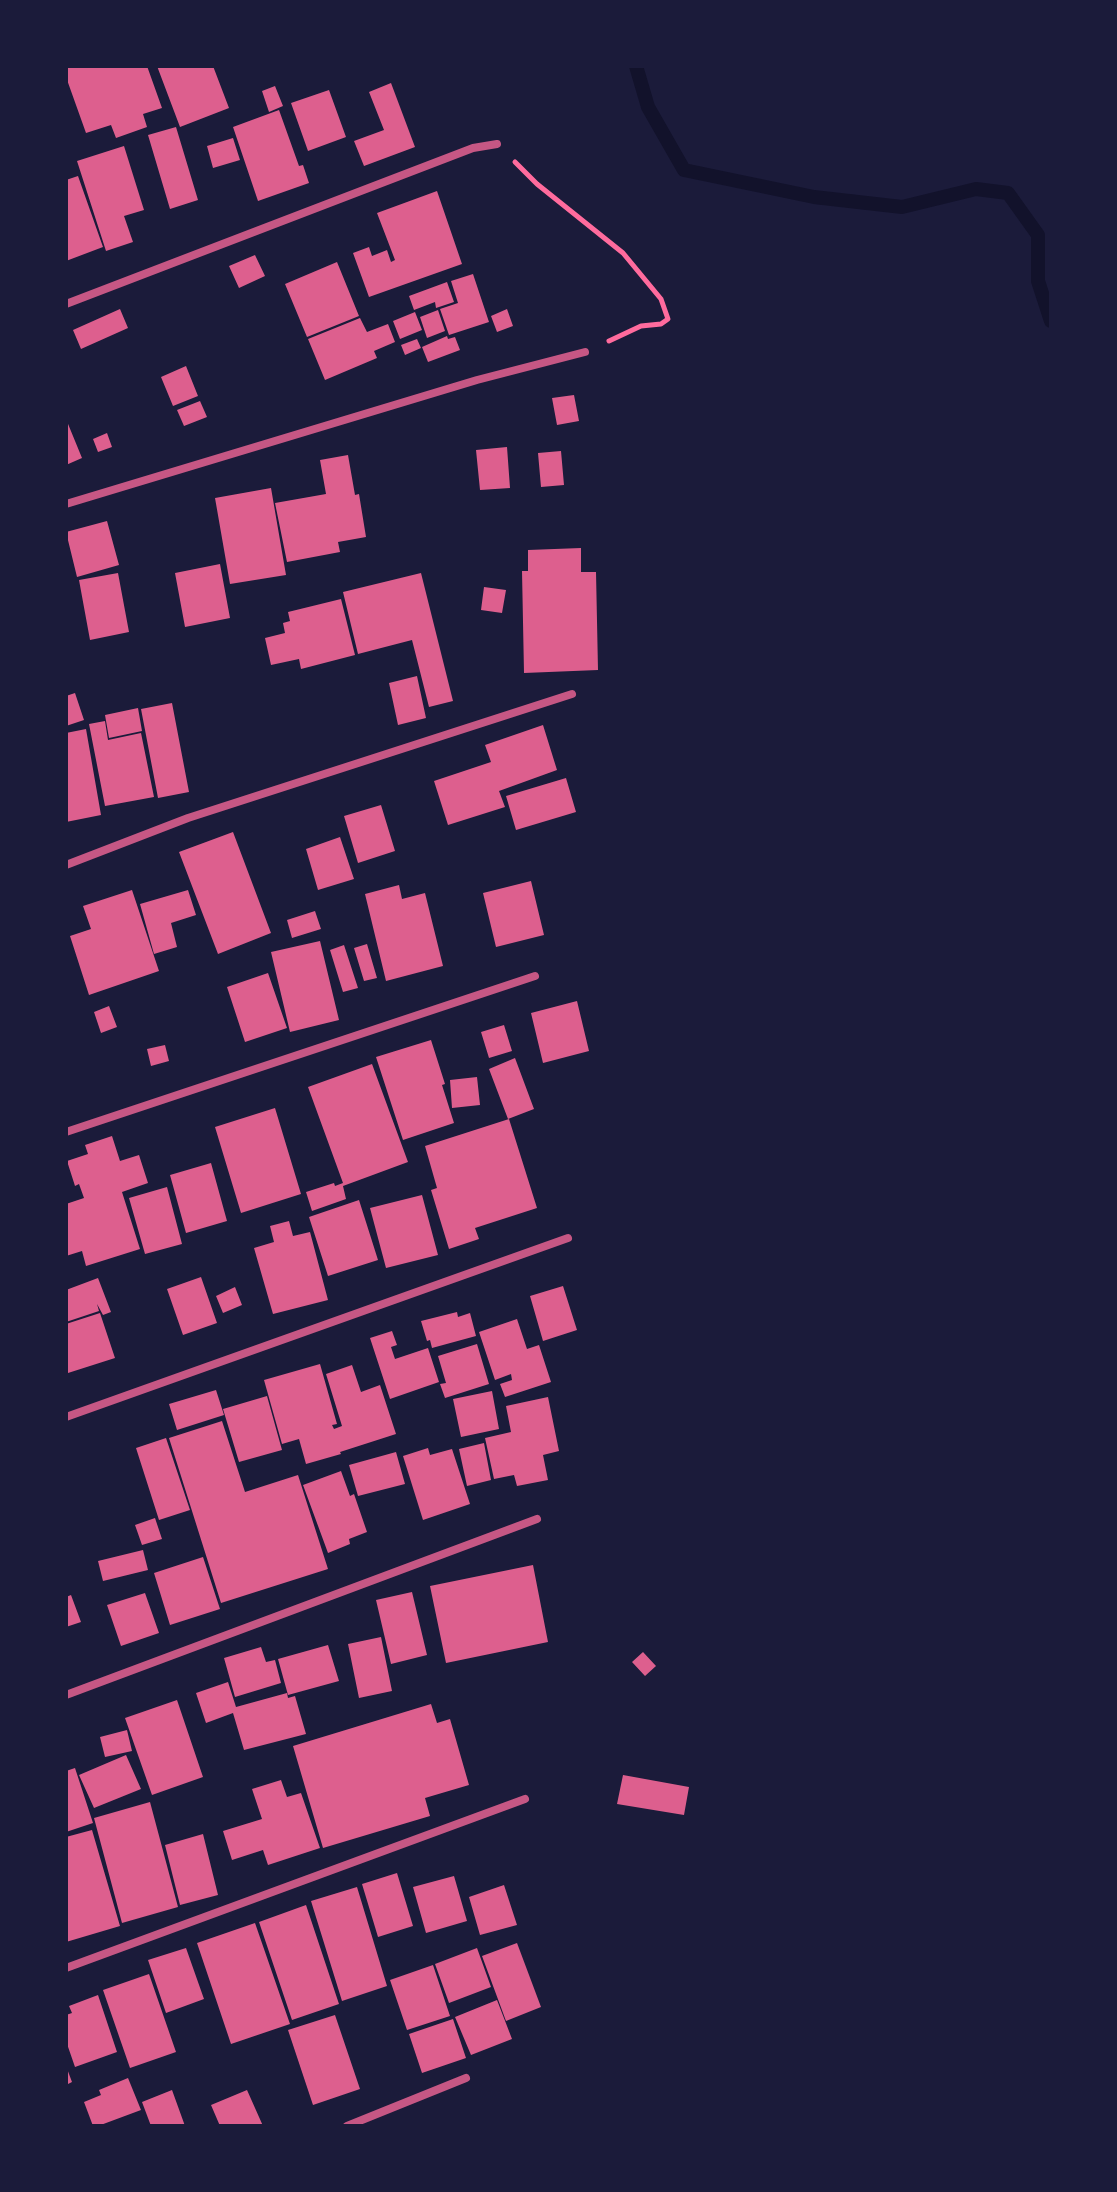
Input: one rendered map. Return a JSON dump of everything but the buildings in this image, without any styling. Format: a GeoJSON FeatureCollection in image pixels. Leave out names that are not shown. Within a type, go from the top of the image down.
{"type":"FeatureCollection","features":[{"type":"Feature","properties":{"kind":"street"},"geometry":{"type":"LineString","coordinates":[[66,304],[473,148],[497,144]]}},
{"type":"Feature","properties":{"kind":"street"},"geometry":{"type":"LineString","coordinates":[[66,504],[477,380],[585,352]]}},
{"type":"Feature","properties":{"kind":"street"},"geometry":{"type":"LineString","coordinates":[[66,865],[188,818],[572,694]]}},
{"type":"Feature","properties":{"kind":"street"},"geometry":{"type":"LineString","coordinates":[[66,1132],[535,976]]}},
{"type":"Feature","properties":{"kind":"street"},"geometry":{"type":"LineString","coordinates":[[66,1417],[568,1238]]}},
{"type":"Feature","properties":{"kind":"street"},"geometry":{"type":"LineString","coordinates":[[66,1695],[537,1519]]}},
{"type":"Feature","properties":{"kind":"street"},"geometry":{"type":"LineString","coordinates":[[66,1968],[525,1799]]}},
{"type":"Feature","properties":{"kind":"street"},"geometry":{"type":"LineString","coordinates":[[347,2126],[466,2078]]}},
{"type":"Feature","properties":{"kind":"path"},"geometry":{"type":"LineString","coordinates":[[497,144],[537,184],[623,253],[661,299],[668,319],[661,324],[641,326],[585,352]]}},
{"type":"Feature","properties":{"kind":"waterway"},"geometry":{"type":"LineString","coordinates":[[636,66],[648,107],[684,170],[814,197],[902,207],[976,189],[1008,193],[1038,235],[1038,281],[1051,321]]}}]}
